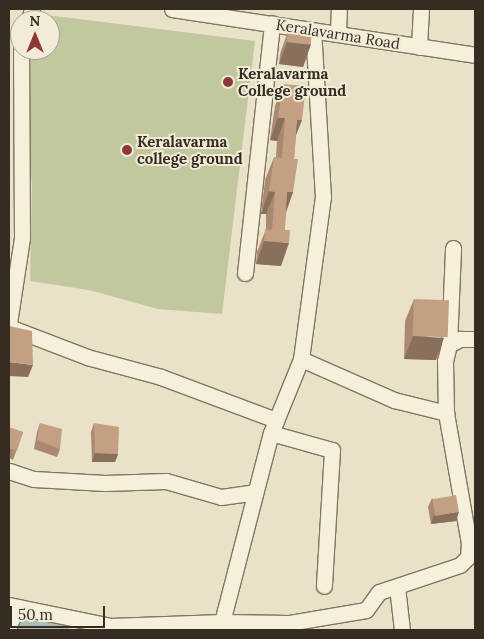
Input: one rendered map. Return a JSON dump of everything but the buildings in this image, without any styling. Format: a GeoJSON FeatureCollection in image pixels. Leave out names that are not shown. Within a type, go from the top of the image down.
{"type":"FeatureCollection","features":[{"type":"Feature","properties":{"kind":"street","name":"Keralavarma Road"},"geometry":{"type":"LineString","coordinates":[[172,9],[475,55]]}},
{"type":"Feature","properties":{"kind":"street"},"geometry":{"type":"LineString","coordinates":[[338,34],[339,9]]}},
{"type":"Feature","properties":{"kind":"street"},"geometry":{"type":"LineString","coordinates":[[419,47],[421,9]]}},
{"type":"Feature","properties":{"kind":"street"},"geometry":{"type":"LineString","coordinates":[[245,273],[272,24]]}},
{"type":"Feature","properties":{"kind":"street"},"geometry":{"type":"LineString","coordinates":[[222,622],[255,492],[274,427],[301,359],[323,197],[312,31]]}},
{"type":"Feature","properties":{"kind":"street"},"geometry":{"type":"LineString","coordinates":[[9,323],[22,238],[21,60]]}},
{"type":"Feature","properties":{"kind":"street"},"geometry":{"type":"LineString","coordinates":[[9,626],[13,606],[110,626],[222,622],[288,623],[366,610],[378,592],[460,565],[468,557],[469,543],[446,413],[445,361],[449,345],[453,248]]}},
{"type":"Feature","properties":{"kind":"street"},"geometry":{"type":"LineString","coordinates":[[9,328],[87,357],[161,377],[274,427],[332,450],[324,586]]}},
{"type":"Feature","properties":{"kind":"street"},"geometry":{"type":"LineString","coordinates":[[449,345],[460,339],[475,339]]}},
{"type":"Feature","properties":{"kind":"street"},"geometry":{"type":"LineString","coordinates":[[301,359],[394,400],[446,413]]}},
{"type":"Feature","properties":{"kind":"street"},"geometry":{"type":"LineString","coordinates":[[9,471],[34,479],[105,483],[166,481],[221,497],[255,492]]}},
{"type":"Feature","properties":{"kind":"street"},"geometry":{"type":"LineString","coordinates":[[397,587],[402,630]]}},
{"type":"Feature","properties":{"kind":"green space"},"geometry":{"type":"Polygon","coordinates":[[[60,17],[255,41],[222,314],[158,309],[89,290],[30,281],[32,186],[24,94],[30,60],[60,60],[60,17]]]}},
{"type":"Feature","properties":{"kind":"water"},"geometry":{"type":"Polygon","coordinates":[[[20,616],[70,625],[69,630],[18,630],[20,616]]]}},
{"type":"Feature","properties":{"kind":"place","name":"Keralavarma College ground"},"geometry":{"type":"Point","coordinates":[228,82]}},
{"type":"Feature","properties":{"kind":"place","name":"Keralavarma college ground"},"geometry":{"type":"Point","coordinates":[127,150]}}]}
